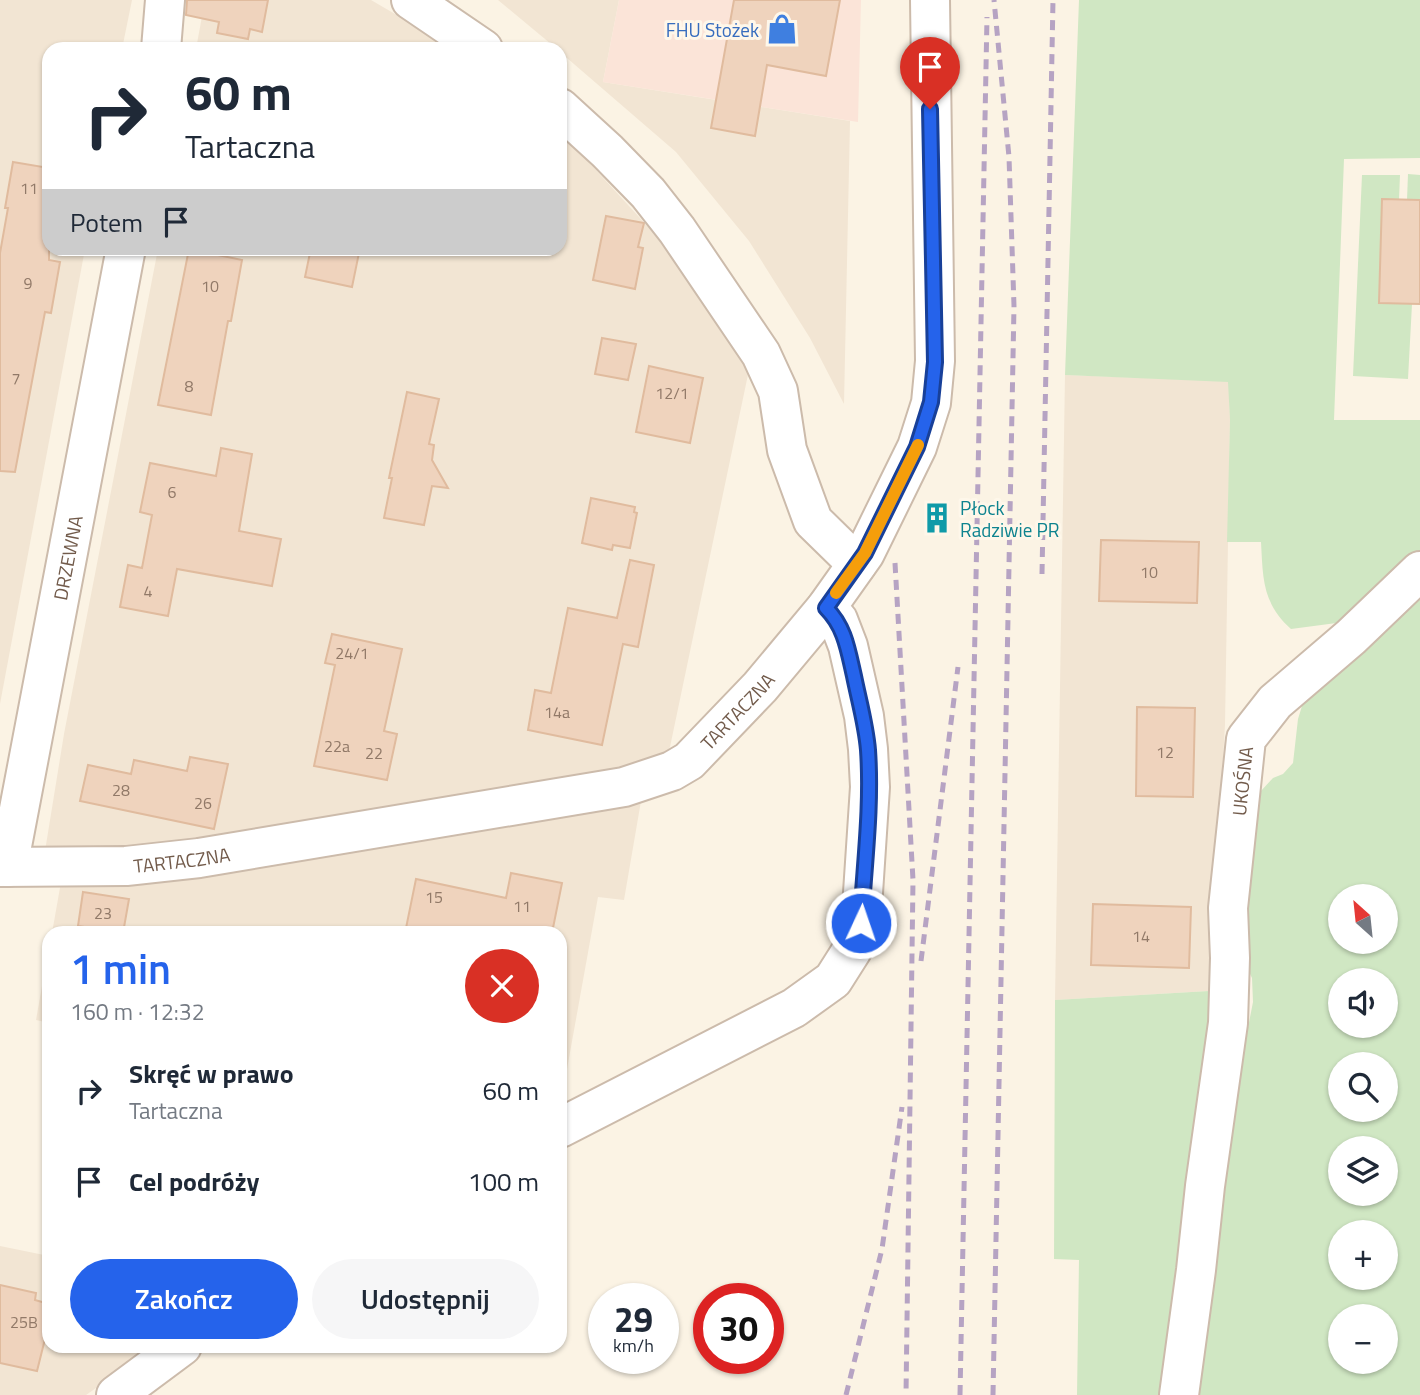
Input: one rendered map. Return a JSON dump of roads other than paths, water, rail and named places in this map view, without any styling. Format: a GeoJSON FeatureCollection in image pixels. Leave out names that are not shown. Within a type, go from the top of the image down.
{"type":"FeatureCollection","features":[{"type":"Feature","properties":{"kind":"street"},"geometry":{"type":"LineString","coordinates":[[162,42],[165,0]]}},
{"type":"Feature","properties":{"kind":"street"},"geometry":{"type":"LineString","coordinates":[[411,0],[473,42]]}},
{"type":"Feature","properties":{"kind":"street","name":"TARTACZNA"},"geometry":{"type":"LineString","coordinates":[[4,867],[126,866],[200,859],[624,787],[648,781],[689,761],[760,687],[826,608],[865,553],[917,447],[931,402],[935,362],[930,0]]}},
{"type":"Feature","properties":{"kind":"street"},"geometry":{"type":"LineString","coordinates":[[567,114],[648,193],[677,230],[761,354],[778,391],[787,450],[813,521],[857,564]]}},
{"type":"Feature","properties":{"kind":"street","name":"DRZEWNA"},"geometry":{"type":"LineString","coordinates":[[4,867],[124,256]]}},
{"type":"Feature","properties":{"kind":"street","name":"UKOŚNA"},"geometry":{"type":"LineString","coordinates":[[1179,1395],[1228,1023],[1228,908],[1246,739],[1275,702],[1351,637],[1420,571]]}},
{"type":"Feature","properties":{"kind":"street"},"geometry":{"type":"LineString","coordinates":[[567,1124],[794,1009],[833,980],[852,950],[861,923],[870,787],[868,749],[864,716],[848,646],[838,620],[826,608]]}},
{"type":"Feature","properties":{"kind":"street"},"geometry":{"type":"LineString","coordinates":[[116,1395],[173,1353]]}},
{"type":"Feature","properties":{"kind":"railway"},"geometry":{"type":"LineString","coordinates":[[993,1395],[1014,306],[1009,157],[994,0]]}},
{"type":"Feature","properties":{"kind":"railway"},"geometry":{"type":"LineString","coordinates":[[1042,574],[1053,0]]}},
{"type":"Feature","properties":{"kind":"railway"},"geometry":{"type":"LineString","coordinates":[[960,1395],[987,17]]}},
{"type":"Feature","properties":{"kind":"railway"},"geometry":{"type":"LineString","coordinates":[[895,563],[913,880],[906,1395]]}},
{"type":"Feature","properties":{"kind":"railway"},"geometry":{"type":"LineString","coordinates":[[921,961],[958,667]]}},
{"type":"Feature","properties":{"kind":"railway"},"geometry":{"type":"LineString","coordinates":[[846,1395],[882,1249],[902,1107]]}},
{"type":"Feature","properties":{"kind":"place","name":"FHU Stożek"},"geometry":{"type":"Point","coordinates":[782,29]}},
{"type":"Feature","properties":{"kind":"place","name":"Płock Radziwie PR"},"geometry":{"type":"Point","coordinates":[937,518]}}]}
